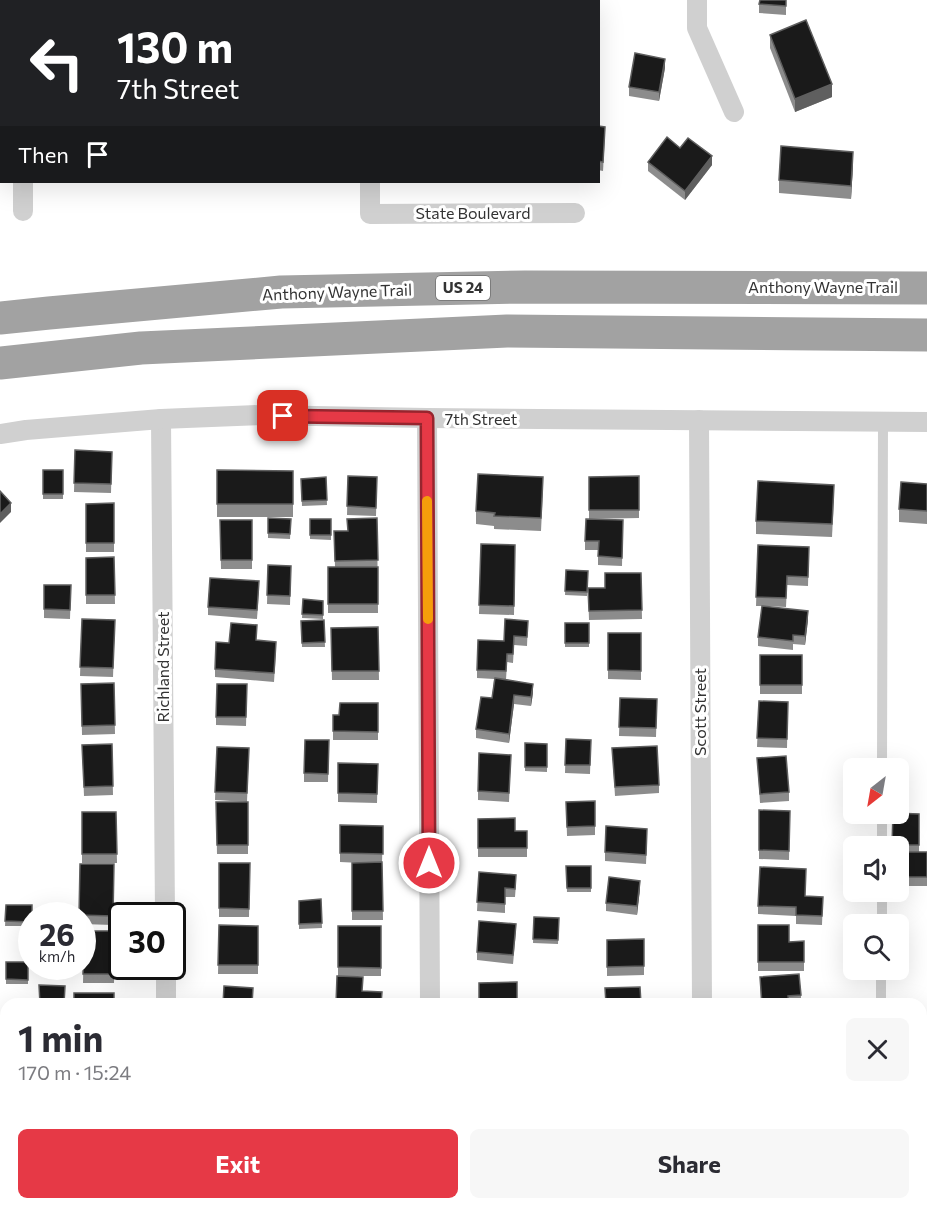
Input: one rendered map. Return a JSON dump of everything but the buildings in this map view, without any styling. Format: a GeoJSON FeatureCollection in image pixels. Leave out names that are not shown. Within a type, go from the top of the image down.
{"type":"FeatureCollection","features":[{"type":"Feature","properties":{"kind":"highway","name":"Anthony Wayne Trail"},"geometry":{"type":"LineString","coordinates":[[0,318],[281,292],[525,286],[927,288]]}},
{"type":"Feature","properties":{"kind":"highway"},"geometry":{"type":"LineString","coordinates":[[0,363],[141,348],[507,332],[927,335]]}},
{"type":"Feature","properties":{"kind":"street"},"geometry":{"type":"LineString","coordinates":[[697,0],[697,28],[734,112]]}},
{"type":"Feature","properties":{"kind":"street"},"geometry":{"type":"LineString","coordinates":[[23,183],[23,210]]}},
{"type":"Feature","properties":{"kind":"street","name":"State Boulevard"},"geometry":{"type":"LineString","coordinates":[[370,183],[370,214],[576,213]]}},
{"type":"Feature","properties":{"kind":"street","name":"7th Street"},"geometry":{"type":"LineString","coordinates":[[0,434],[161,419],[260,415],[927,422]]}},
{"type":"Feature","properties":{"kind":"street"},"geometry":{"type":"LineString","coordinates":[[427,418],[430,998]]}},
{"type":"Feature","properties":{"kind":"street","name":"Richland Street"},"geometry":{"type":"LineString","coordinates":[[161,419],[165,902]]}},
{"type":"Feature","properties":{"kind":"street","name":"Scott Street"},"geometry":{"type":"LineString","coordinates":[[699,420],[702,998]]}},
{"type":"Feature","properties":{"kind":"street"},"geometry":{"type":"LineString","coordinates":[[165,980],[166,998]]}},
{"type":"Feature","properties":{"kind":"lane"},"geometry":{"type":"LineString","coordinates":[[882,758],[883,422]]}},
{"type":"Feature","properties":{"kind":"lane"},"geometry":{"type":"LineString","coordinates":[[881,980],[881,998]]}},
{"type":"Feature","properties":{"kind":"slow traffic"},"geometry":{"type":"LineString","coordinates":[[427,501],[428,619]]}},
{"type":"Feature","properties":{"kind":"route"},"geometry":{"type":"LineString","coordinates":[[283,416],[427,418],[429,863]]}}]}
